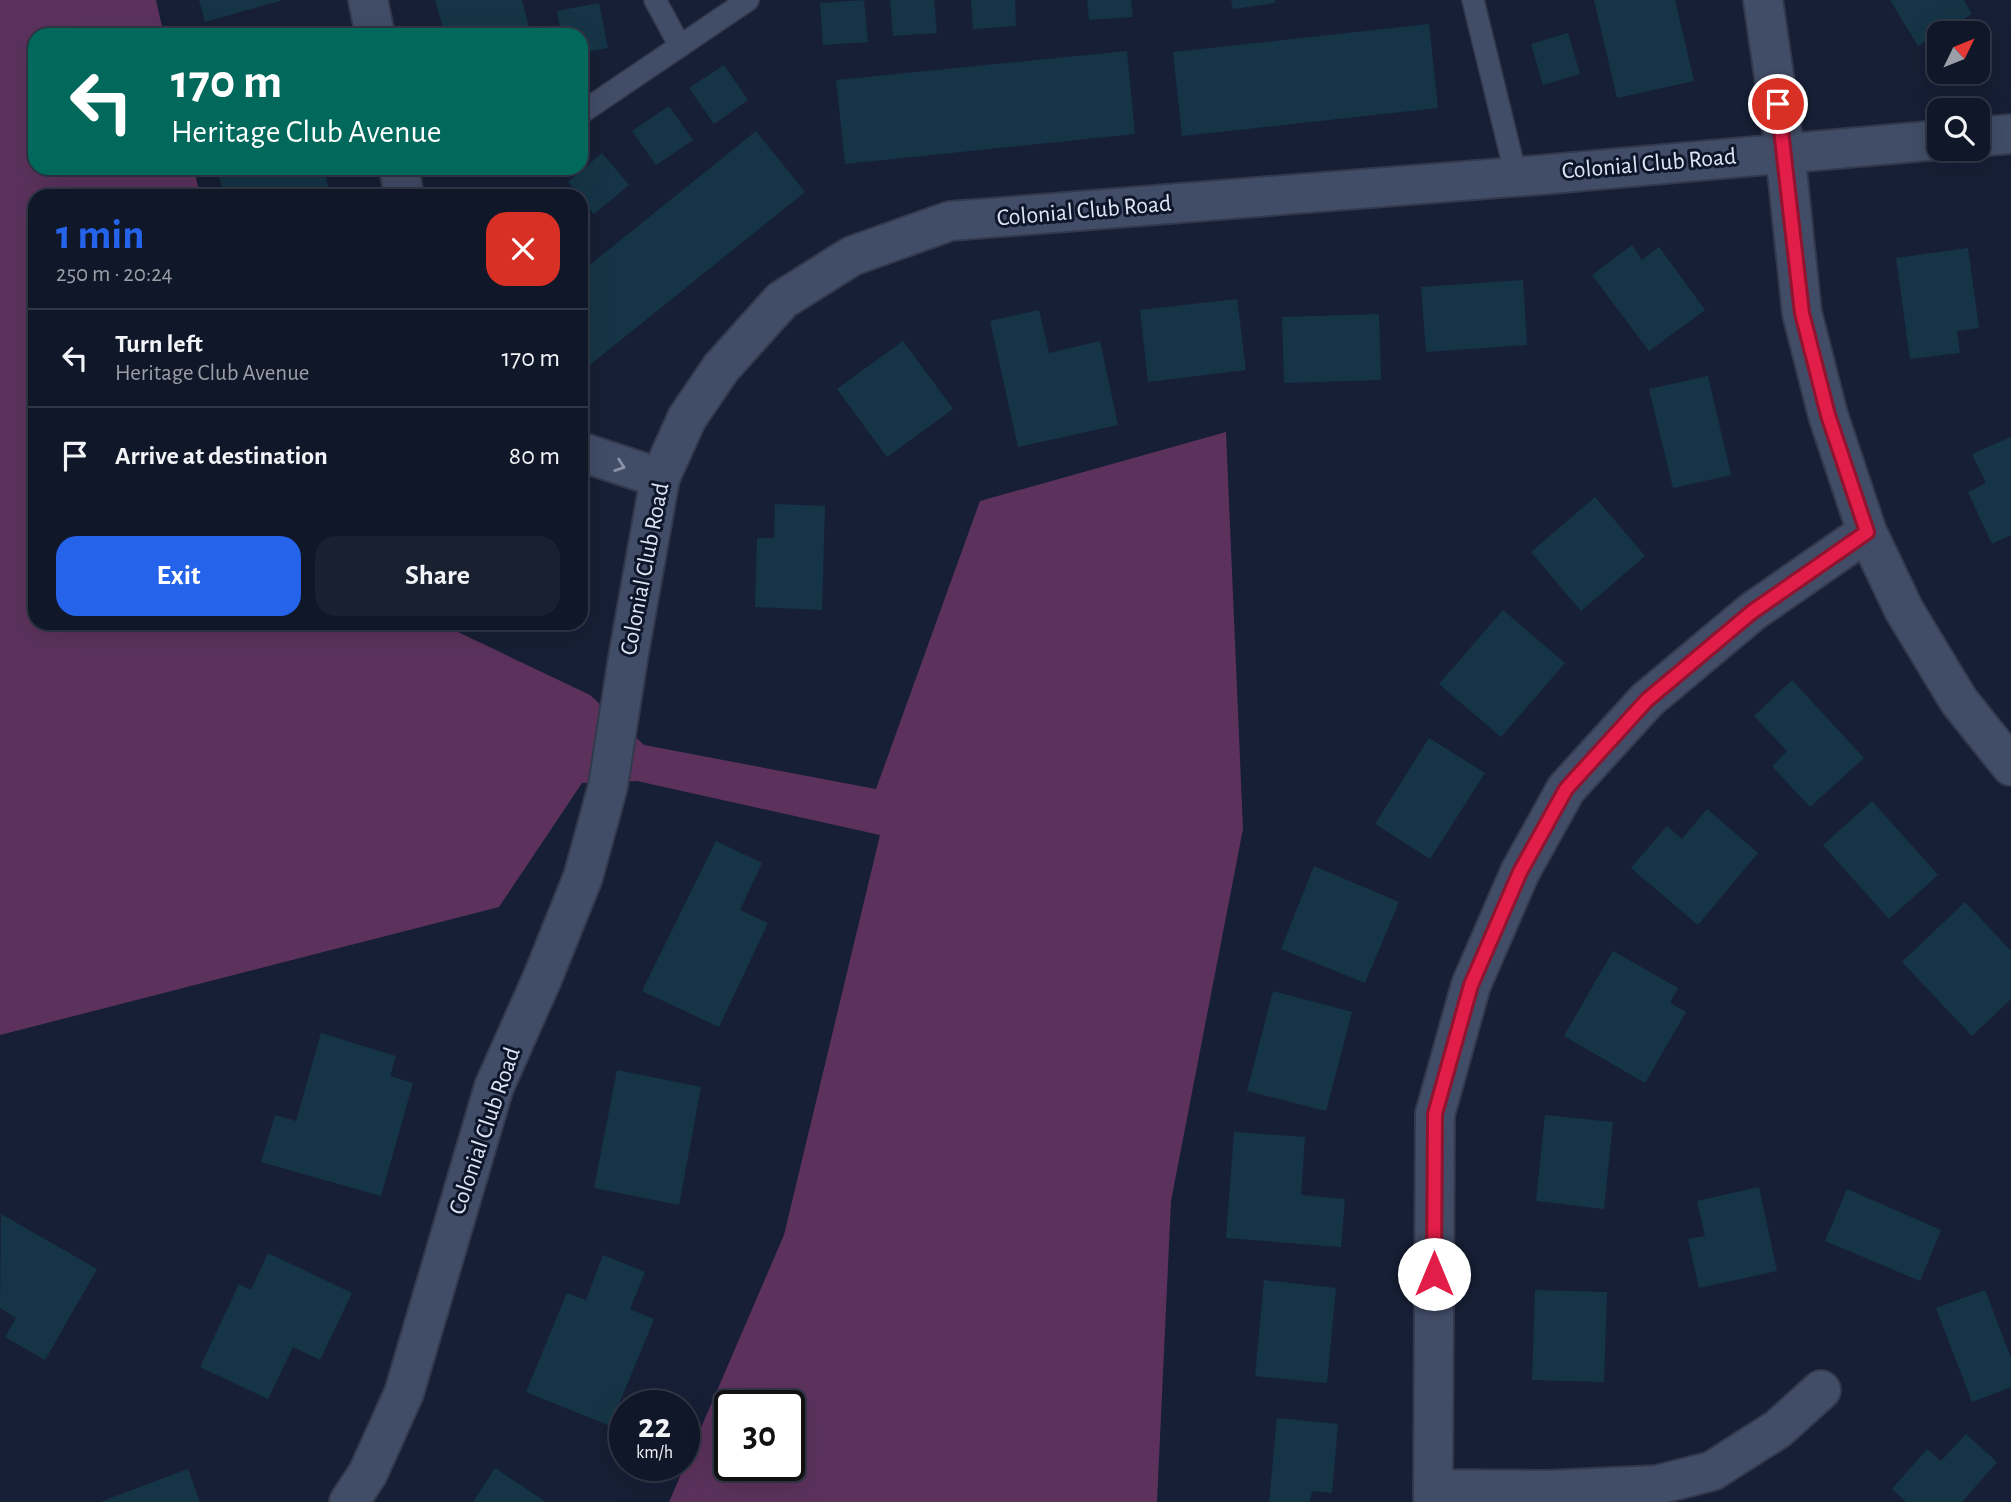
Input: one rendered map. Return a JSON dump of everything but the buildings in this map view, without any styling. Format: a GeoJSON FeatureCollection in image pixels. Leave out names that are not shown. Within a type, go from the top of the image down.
{"type":"FeatureCollection","features":[{"type":"Feature","properties":{"kind":"street"},"geometry":{"type":"LineString","coordinates":[[368,0],[373,28]]}},
{"type":"Feature","properties":{"kind":"street"},"geometry":{"type":"LineString","coordinates":[[1763,0],[1785,152],[1802,313],[1828,415],[1867,532],[1904,610],[1959,701],[2011,766]]}},
{"type":"Feature","properties":{"kind":"street"},"geometry":{"type":"LineString","coordinates":[[1990,136],[2011,134]]}},
{"type":"Feature","properties":{"kind":"street","name":"Colonial Club Road"},"geometry":{"type":"LineString","coordinates":[[349,1502],[368,1473],[404,1393],[494,1087],[583,877],[608,786],[660,478],[687,418],[714,378],[782,300],[852,256],[950,221],[1927,141]]}},
{"type":"Feature","properties":{"kind":"street"},"geometry":{"type":"LineString","coordinates":[[588,455],[660,478]]}},
{"type":"Feature","properties":{"kind":"street"},"geometry":{"type":"LineString","coordinates":[[1821,1390],[1778,1429],[1712,1471],[1657,1485],[1433,1495],[1435,1114],[1471,985],[1520,872],[1566,789],[1647,700],[1752,612],[1867,532]]}},
{"type":"Feature","properties":{"kind":"lane"},"geometry":{"type":"LineString","coordinates":[[655,0],[680,46]]}},
{"type":"Feature","properties":{"kind":"lane"},"geometry":{"type":"LineString","coordinates":[[588,108],[748,0]]}},
{"type":"Feature","properties":{"kind":"lane"},"geometry":{"type":"LineString","coordinates":[[1473,0],[1516,176]]}},
{"type":"Feature","properties":{"kind":"shaded area"},"geometry":{"type":"Polygon","coordinates":[[[0,0],[156,0],[162,28],[28,28],[28,175],[196,175],[198,189],[28,189],[28,630],[454,630],[590,695],[644,745],[876,789],[980,501],[1226,432],[1243,829],[1171,1201],[1157,1502],[669,1502],[678,1481],[700,1481],[700,1430],[714,1398],[714,1481],[805,1481],[805,1390],[717,1390],[784,1235],[880,835],[637,781],[582,783],[499,907],[0,1035],[0,0]]]}},
{"type":"Feature","properties":{"kind":"route"},"geometry":{"type":"LineString","coordinates":[[1434,1274],[1435,1114],[1471,985],[1520,872],[1566,789],[1647,700],[1752,612],[1867,532],[1828,415],[1802,313],[1778,104]]}}]}
